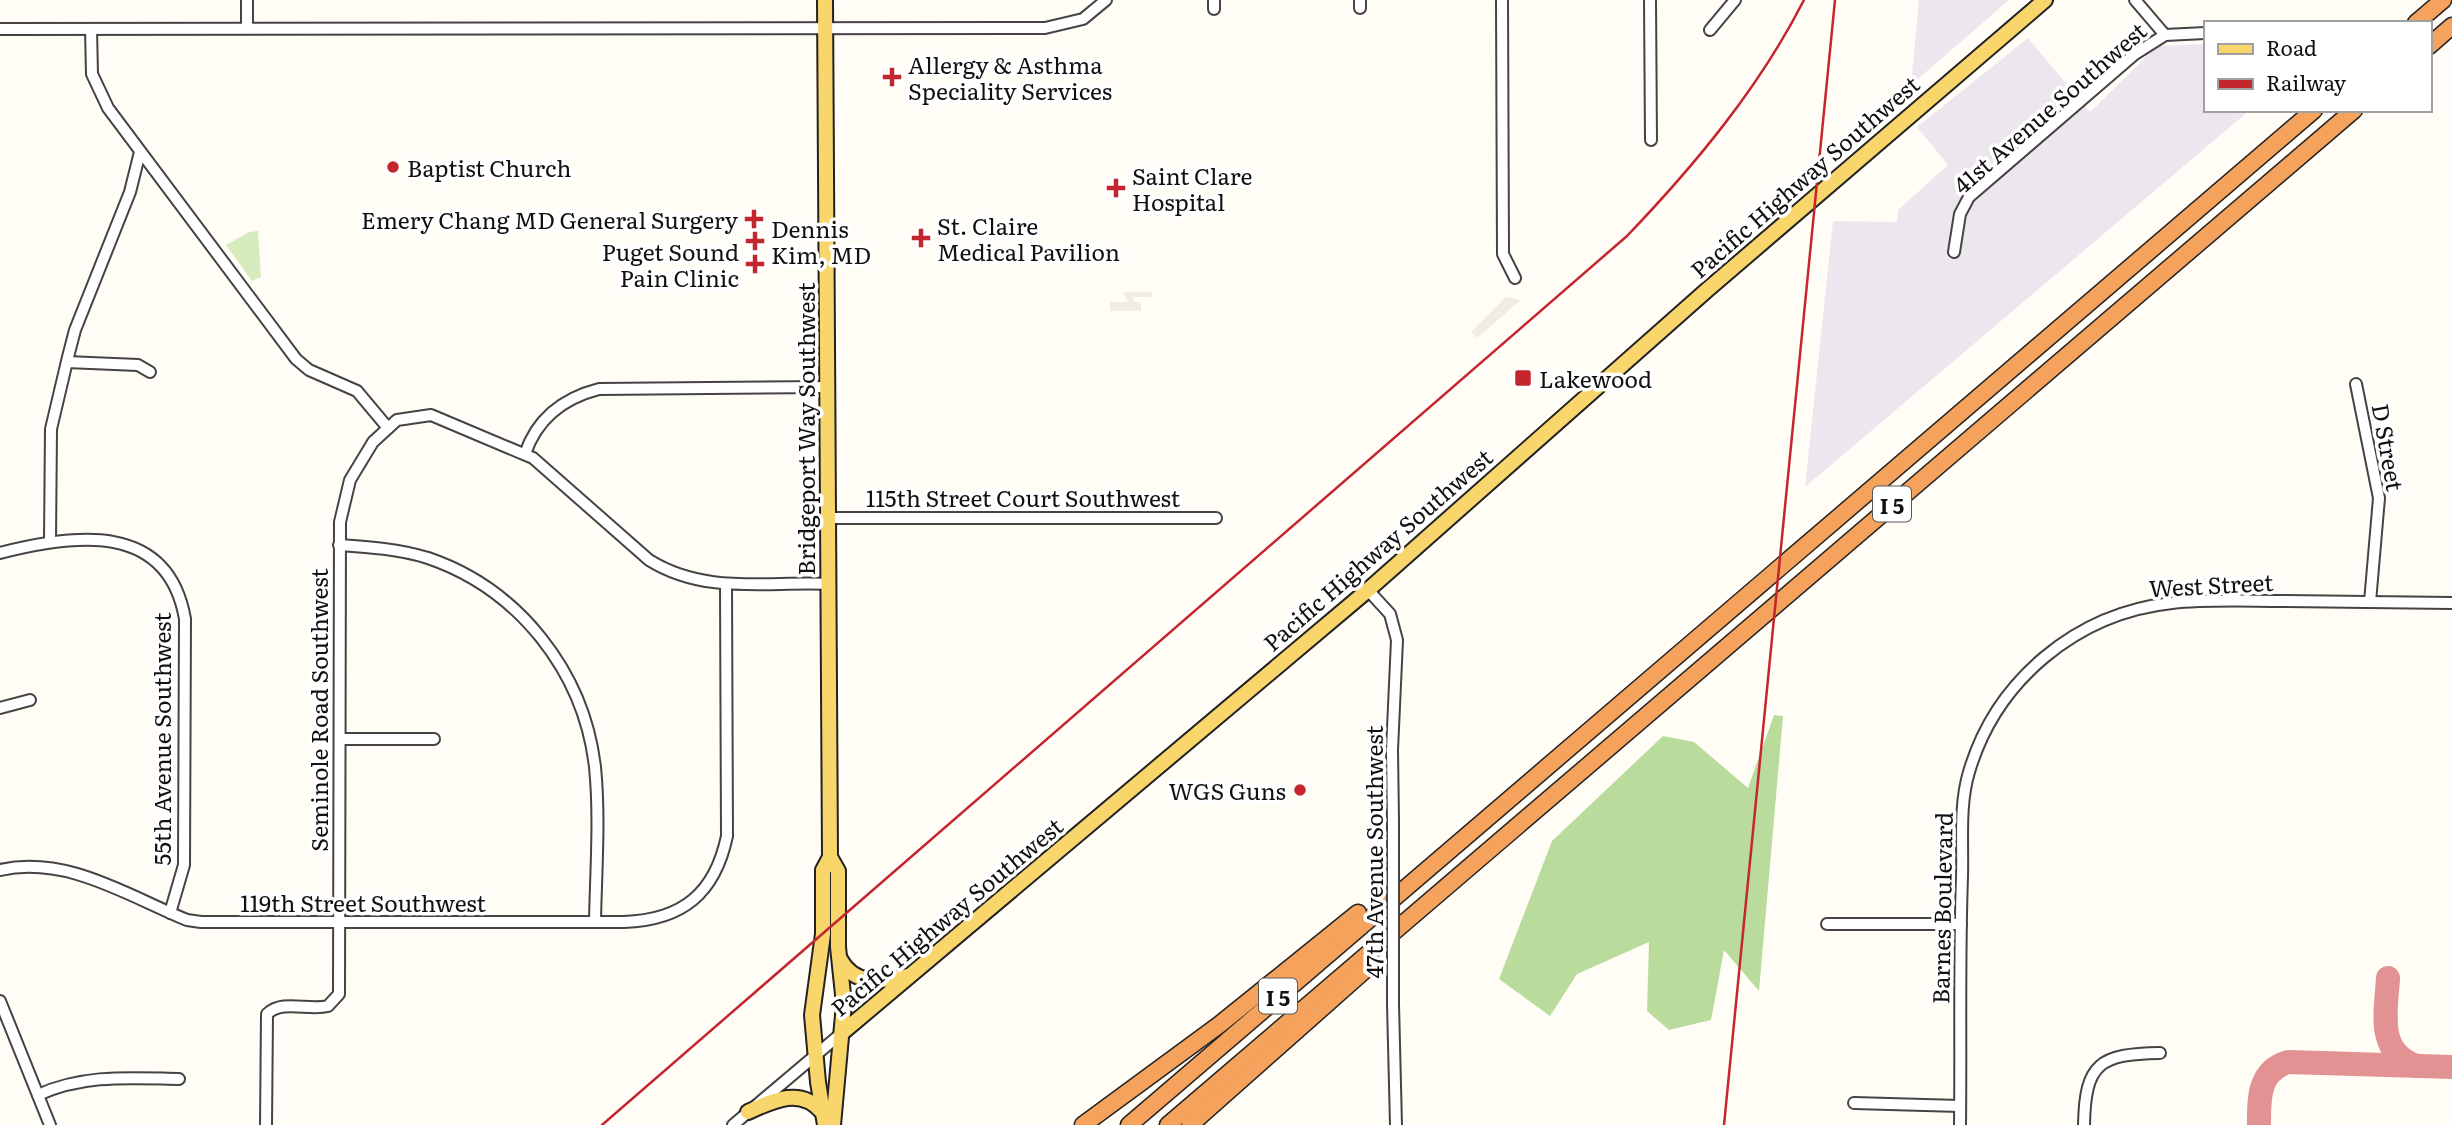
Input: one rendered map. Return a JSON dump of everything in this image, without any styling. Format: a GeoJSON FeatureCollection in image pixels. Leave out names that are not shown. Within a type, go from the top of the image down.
{"type":"FeatureCollection","features":[{"type":"Feature","properties":{"kind":"highway"},"geometry":{"type":"LineString","coordinates":[[2418,21],[2443,0]]}},
{"type":"Feature","properties":{"kind":"highway"},"geometry":{"type":"LineString","coordinates":[[2431,44],[2452,26]]}},
{"type":"Feature","properties":{"kind":"highway","name":"I 5"},"geometry":{"type":"LineString","coordinates":[[1129,1125],[2312,112]]}},
{"type":"Feature","properties":{"kind":"highway","name":"I 5"},"geometry":{"type":"LineString","coordinates":[[1168,1125],[2352,112]]}},
{"type":"Feature","properties":{"kind":"highway"},"geometry":{"type":"LineString","coordinates":[[1083,1125],[1219,1025],[1372,901],[1427,867]]}},
{"type":"Feature","properties":{"kind":"highway"},"geometry":{"type":"LineString","coordinates":[[1190,1125],[1375,961],[1432,899]]}},
{"type":"Feature","properties":{"kind":"main road","name":"Bridgeport Way Southwest"},"geometry":{"type":"LineString","coordinates":[[825,0],[830,857],[823,870],[823,934],[813,995],[815,1054],[829,1120]]}},
{"type":"Feature","properties":{"kind":"main road","name":"Pacific Highway Southwest"},"geometry":{"type":"LineString","coordinates":[[843,1032],[1368,590],[1702,294],[2045,0]]}},
{"type":"Feature","properties":{"kind":"main road","name":"Bridgeport Way Southwest"},"geometry":{"type":"LineString","coordinates":[[829,1120],[843,1032],[838,871],[830,857]]}},
{"type":"Feature","properties":{"kind":"main road"},"geometry":{"type":"LineString","coordinates":[[839,959],[849,972],[866,980],[910,976]]}},
{"type":"Feature","properties":{"kind":"main road"},"geometry":{"type":"LineString","coordinates":[[748,1112],[772,1101],[799,1097],[811,1101],[829,1120]]}},
{"type":"Feature","properties":{"kind":"street"},"geometry":{"type":"LineString","coordinates":[[247,0],[247,28]]}},
{"type":"Feature","properties":{"kind":"street"},"geometry":{"type":"LineString","coordinates":[[0,29],[1045,29],[1083,19],[1106,0]]}},
{"type":"Feature","properties":{"kind":"street"},"geometry":{"type":"LineString","coordinates":[[1502,0],[1503,254],[1515,278]]}},
{"type":"Feature","properties":{"kind":"street"},"geometry":{"type":"LineString","coordinates":[[1650,0],[1651,140]]}},
{"type":"Feature","properties":{"kind":"street"},"geometry":{"type":"LineString","coordinates":[[1710,30],[1735,0]]}},
{"type":"Feature","properties":{"kind":"street"},"geometry":{"type":"LineString","coordinates":[[2135,0],[2165,35],[2204,33]]}},
{"type":"Feature","properties":{"kind":"street"},"geometry":{"type":"LineString","coordinates":[[91,29],[91,65],[95,84],[140,152],[296,359],[309,370],[356,391],[388,428],[407,416],[431,415],[525,454],[543,466],[649,560],[686,579],[726,585],[829,584]]}},
{"type":"Feature","properties":{"kind":"street","name":"41st Avenue Southwest"},"geometry":{"type":"LineString","coordinates":[[1954,252],[1960,214],[1969,197],[2135,54],[2165,35]]}},
{"type":"Feature","properties":{"kind":"street"},"geometry":{"type":"LineString","coordinates":[[0,553],[50,540],[51,429],[82,313],[126,203],[140,152]]}},
{"type":"Feature","properties":{"kind":"street"},"geometry":{"type":"LineString","coordinates":[[67,362],[138,365],[150,372]]}},
{"type":"Feature","properties":{"kind":"street","name":"D Street"},"geometry":{"type":"LineString","coordinates":[[2356,383],[2379,498],[2370,602]]}},
{"type":"Feature","properties":{"kind":"street"},"geometry":{"type":"LineString","coordinates":[[525,454],[535,432],[556,408],[576,396],[599,389],[828,387]]}},
{"type":"Feature","properties":{"kind":"street","name":"Seminole Road Southwest"},"geometry":{"type":"LineString","coordinates":[[267,1125],[268,1014],[280,1006],[307,1009],[332,1004],[339,994],[340,513],[350,480],[373,442],[388,428]]}},
{"type":"Feature","properties":{"kind":"street","name":"115th Street Court Southwest"},"geometry":{"type":"LineString","coordinates":[[830,518],[1216,518]]}},
{"type":"Feature","properties":{"kind":"street","name":"55th Avenue Southwest"},"geometry":{"type":"LineString","coordinates":[[50,540],[96,539],[123,544],[163,567],[176,585],[184,619],[184,864],[170,913]]}},
{"type":"Feature","properties":{"kind":"street"},"geometry":{"type":"LineString","coordinates":[[339,545],[401,551],[452,569],[502,599],[551,649],[580,703],[592,750],[596,786],[596,921]]}},
{"type":"Feature","properties":{"kind":"street","name":"119th Street Southwest"},"geometry":{"type":"LineString","coordinates":[[0,870],[42,867],[65,870],[170,913],[201,922],[643,921],[673,913],[699,894],[718,870],[727,828],[726,585]]}},
{"type":"Feature","properties":{"kind":"street","name":"47th Avenue Southwest"},"geometry":{"type":"LineString","coordinates":[[1368,590],[1391,614],[1397,640],[1392,750],[1396,1125]]}},
{"type":"Feature","properties":{"kind":"street","name":"West Street"},"geometry":{"type":"LineString","coordinates":[[2003,700],[2060,645],[2087,629],[2132,611],[2190,602],[2452,603]]}},
{"type":"Feature","properties":{"kind":"street"},"geometry":{"type":"LineString","coordinates":[[0,708],[30,700]]}},
{"type":"Feature","properties":{"kind":"street","name":"Barnes Boulevard"},"geometry":{"type":"LineString","coordinates":[[1960,1125],[1961,924],[1966,785],[1975,754],[2003,700]]}},
{"type":"Feature","properties":{"kind":"street"},"geometry":{"type":"LineString","coordinates":[[340,739],[434,738]]}},
{"type":"Feature","properties":{"kind":"street"},"geometry":{"type":"LineString","coordinates":[[1827,924],[1961,924]]}},
{"type":"Feature","properties":{"kind":"street"},"geometry":{"type":"LineString","coordinates":[[0,1001],[50,1125]]}},
{"type":"Feature","properties":{"kind":"street","name":"Pacific Highway Southwest"},"geometry":{"type":"LineString","coordinates":[[733,1125],[843,1032]]}},
{"type":"Feature","properties":{"kind":"street"},"geometry":{"type":"LineString","coordinates":[[2084,1125],[2089,1080],[2102,1064],[2121,1054],[2160,1053]]}},
{"type":"Feature","properties":{"kind":"street"},"geometry":{"type":"LineString","coordinates":[[38,1095],[56,1087],[92,1079],[179,1079]]}},
{"type":"Feature","properties":{"kind":"street"},"geometry":{"type":"LineString","coordinates":[[1854,1103],[1960,1106]]}},
{"type":"Feature","properties":{"kind":"shaded area"},"geometry":{"type":"Polygon","coordinates":[[[1919,0],[2009,0],[1911,85],[1919,0]]]}},
{"type":"Feature","properties":{"kind":"shaded area"},"geometry":{"type":"Polygon","coordinates":[[[2028,38],[2090,112],[2157,46],[2204,44],[2204,112],[2248,112],[1805,487],[1833,221],[1897,222],[1898,210],[1948,165],[1917,127],[2028,38]]]}},
{"type":"Feature","properties":{"kind":"shaded area"},"geometry":{"type":"Polygon","coordinates":[[[1123,292],[1152,292],[1152,297],[1133,297],[1134,302],[1141,302],[1141,311],[1110,311],[1110,302],[1128,302],[1123,292]]]}},
{"type":"Feature","properties":{"kind":"shaded area"},"geometry":{"type":"Polygon","coordinates":[[[1506,297],[1521,300],[1477,338],[1471,332],[1506,297]]]}},
{"type":"Feature","properties":{"kind":"green space"},"geometry":{"type":"Polygon","coordinates":[[[258,231],[261,277],[252,281],[226,245],[249,232],[258,231]]]}},
{"type":"Feature","properties":{"kind":"green space"},"geometry":{"type":"Polygon","coordinates":[[[1774,715],[1783,716],[1759,991],[1724,950],[1711,1020],[1669,1030],[1647,1011],[1649,942],[1577,974],[1550,1016],[1499,979],[1552,841],[1663,736],[1694,742],[1748,788],[1774,715]]]}},
{"type":"Feature","properties":{"kind":"taxiway"},"geometry":{"type":"LineString","coordinates":[[2388,978],[2385,1017],[2389,1041],[2395,1052],[2417,1066]]}},
{"type":"Feature","properties":{"kind":"taxiway"},"geometry":{"type":"LineString","coordinates":[[2259,1125],[2262,1087],[2271,1072],[2288,1062],[2452,1067]]}},
{"type":"Feature","properties":{"kind":"railway"},"geometry":{"type":"LineString","coordinates":[[602,1125],[1627,236],[1677,182],[1746,95],[1804,0]]}},
{"type":"Feature","properties":{"kind":"railway"},"geometry":{"type":"LineString","coordinates":[[1724,1125],[1835,0]]}},
{"type":"Feature","properties":{"kind":"place","name":"Allergy & Asthma Speciality Services"},"geometry":{"type":"Point","coordinates":[892,77]}},
{"type":"Feature","properties":{"kind":"place","name":"Baptist Church"},"geometry":{"type":"Point","coordinates":[393,167]}},
{"type":"Feature","properties":{"kind":"place","name":"Saint Clare Hospital"},"geometry":{"type":"Point","coordinates":[1116,188]}},
{"type":"Feature","properties":{"kind":"place","name":"Emery Chang MD General Surgery"},"geometry":{"type":"Point","coordinates":[754,219]}},
{"type":"Feature","properties":{"kind":"place","name":"St. Claire Medical Pavilion"},"geometry":{"type":"Point","coordinates":[921,238]}},
{"type":"Feature","properties":{"kind":"place","name":"Dennis Kim, MD"},"geometry":{"type":"Point","coordinates":[755,241]}},
{"type":"Feature","properties":{"kind":"place","name":"Puget Sound Pain Clinic"},"geometry":{"type":"Point","coordinates":[755,264]}},
{"type":"Feature","properties":{"kind":"place","name":"Lakewood"},"geometry":{"type":"Point","coordinates":[1523,378]}},
{"type":"Feature","properties":{"kind":"place","name":"WGS Guns"},"geometry":{"type":"Point","coordinates":[1300,790]}}]}
